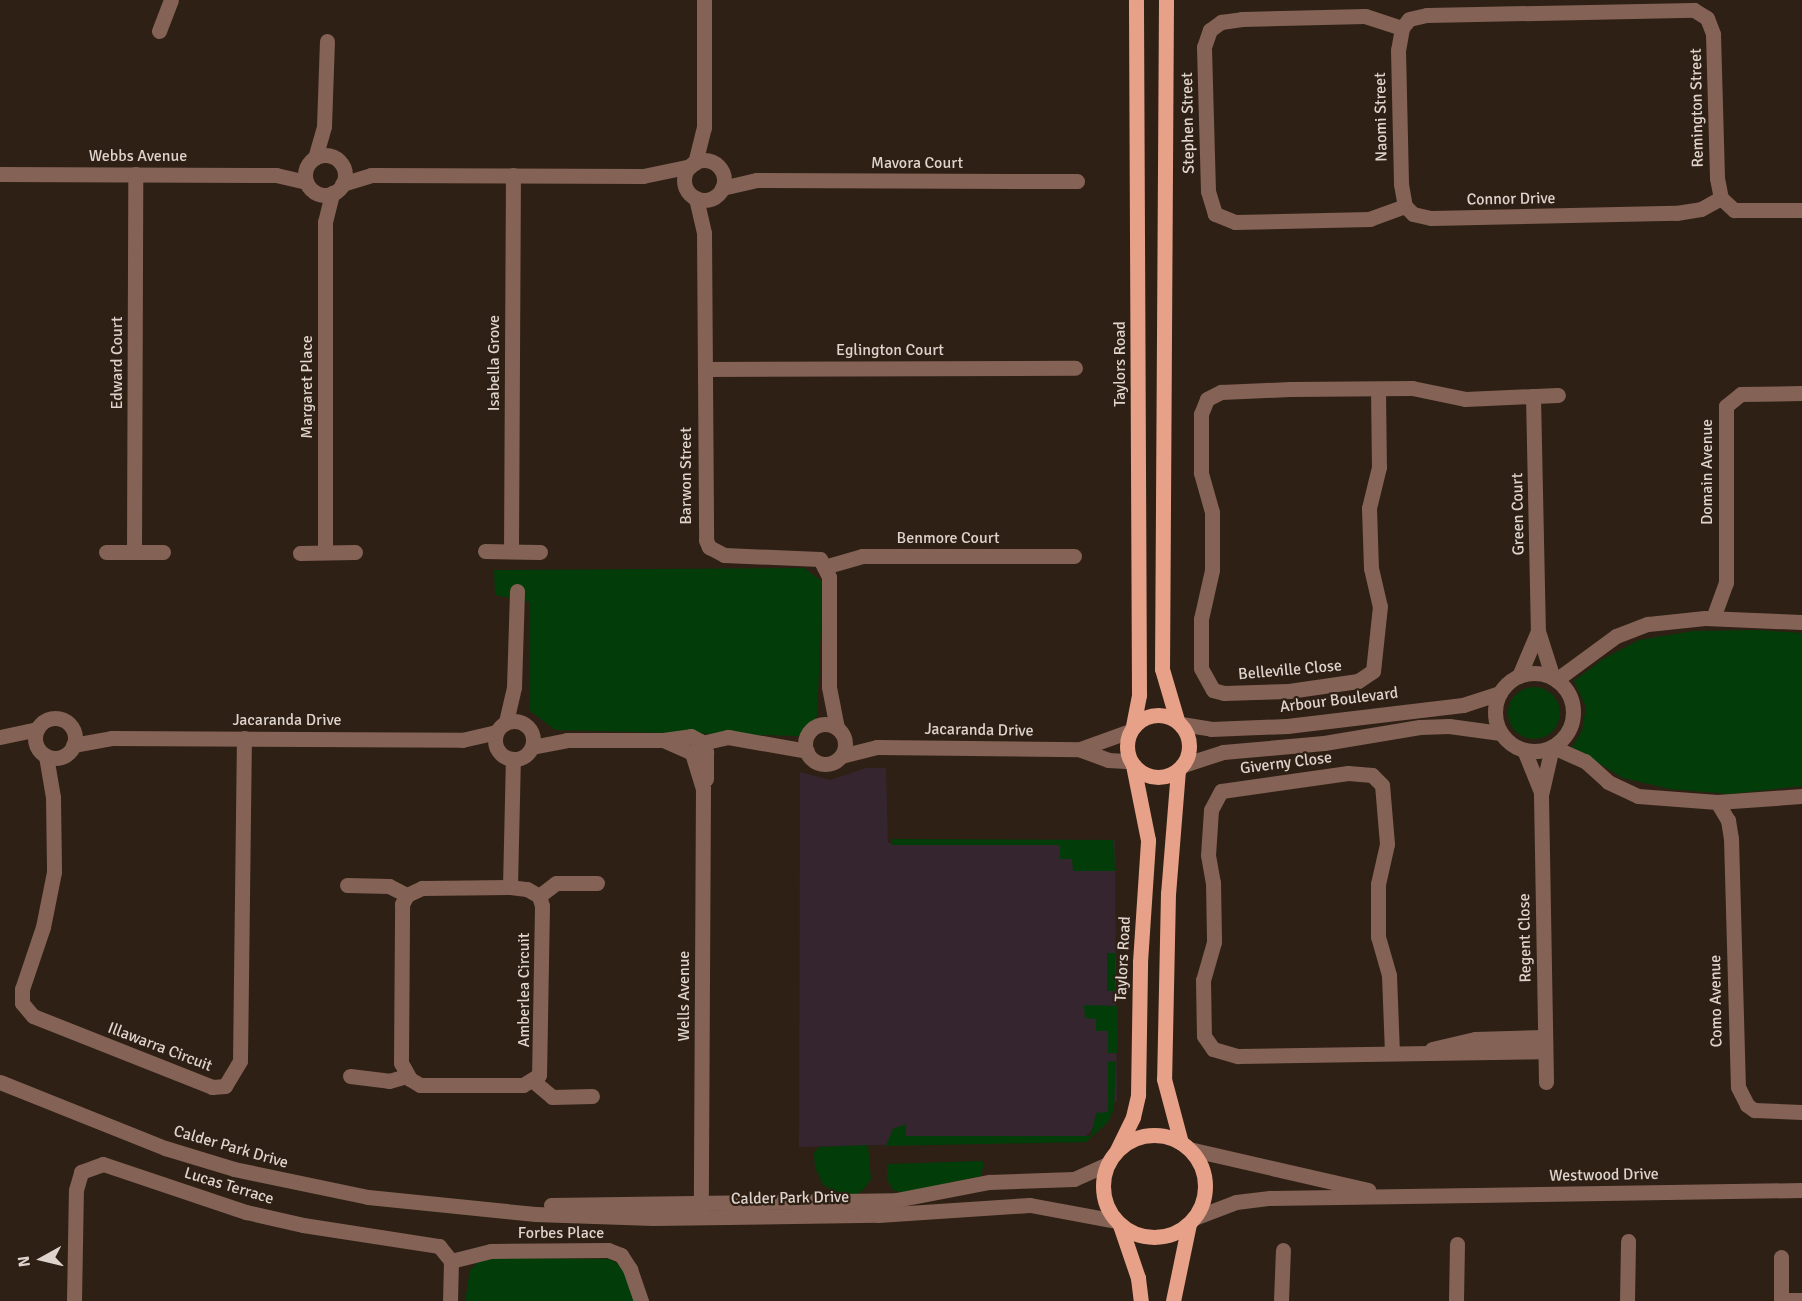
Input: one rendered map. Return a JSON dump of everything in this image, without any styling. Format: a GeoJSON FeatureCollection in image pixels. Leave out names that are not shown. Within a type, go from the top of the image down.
{"type":"FeatureCollection","features":[{"type":"Feature","properties":{"kind":"main road","name":"Taylors Road"},"geometry":{"type":"LineString","coordinates":[[1131,729],[1139,695],[1136,0]]}},
{"type":"Feature","properties":{"kind":"main road"},"geometry":{"type":"LineString","coordinates":[[1166,0],[1162,669],[1189,749],[1180,768],[1168,893],[1164,1079],[1185,1146],[1204,1175],[1203,1198],[1191,1221],[1173,1301]]}},
{"type":"Feature","properties":{"kind":"main road"},"geometry":{"type":"LineString","coordinates":[[1179,722],[1168,716],[1148,715],[1131,729],[1126,746],[1132,763],[1149,776],[1160,777],[1180,768]]}},
{"type":"Feature","properties":{"kind":"main road","name":"Taylors Road"},"geometry":{"type":"LineString","coordinates":[[1112,1158],[1133,1117],[1138,1095],[1140,962],[1148,840],[1132,763]]}},
{"type":"Feature","properties":{"kind":"main road"},"geometry":{"type":"LineString","coordinates":[[1141,1301],[1138,1278],[1118,1223],[1104,1200],[1112,1158],[1147,1135],[1185,1146]]}},
{"type":"Feature","properties":{"kind":"main road"},"geometry":{"type":"LineString","coordinates":[[1118,1223],[1137,1234],[1155,1238],[1179,1231],[1191,1221]]}},
{"type":"Feature","properties":{"kind":"street"},"geometry":{"type":"LineString","coordinates":[[159,31],[171,0]]}},
{"type":"Feature","properties":{"kind":"street"},"geometry":{"type":"LineString","coordinates":[[692,194],[685,177],[693,165],[704,128],[704,0]]}},
{"type":"Feature","properties":{"kind":"street"},"geometry":{"type":"LineString","coordinates":[[1402,28],[1409,20],[1427,15],[1531,6]]}},
{"type":"Feature","properties":{"kind":"street","name":"Remington Street"},"geometry":{"type":"LineString","coordinates":[[1531,6],[1688,9],[1707,18],[1713,34],[1717,178],[1721,198]]}},
{"type":"Feature","properties":{"kind":"street","name":"Stephen Street"},"geometry":{"type":"LineString","coordinates":[[1402,28],[1365,16],[1242,19],[1214,26],[1204,47],[1208,191],[1211,206],[1220,218],[1235,222],[1370,219],[1405,206]]}},
{"type":"Feature","properties":{"kind":"street","name":"Naomi Street"},"geometry":{"type":"LineString","coordinates":[[1402,28],[1398,50],[1401,184],[1405,206]]}},
{"type":"Feature","properties":{"kind":"street"},"geometry":{"type":"LineString","coordinates":[[311,187],[311,162],[324,126],[327,41]]}},
{"type":"Feature","properties":{"kind":"street","name":"Margaret Place"},"geometry":{"type":"LineString","coordinates":[[324,126],[338,161],[337,189],[325,222],[325,552]]}},
{"type":"Feature","properties":{"kind":"street"},"geometry":{"type":"LineString","coordinates":[[704,128],[718,167]]}},
{"type":"Feature","properties":{"kind":"street"},"geometry":{"type":"LineString","coordinates":[[338,161],[371,175],[643,176],[693,165]]}},
{"type":"Feature","properties":{"kind":"street","name":"Webbs Avenue"},"geometry":{"type":"LineString","coordinates":[[276,175],[311,162],[338,161]]}},
{"type":"Feature","properties":{"kind":"street","name":"Mavora Court"},"geometry":{"type":"LineString","coordinates":[[693,165],[718,167],[757,180],[1077,181]]}},
{"type":"Feature","properties":{"kind":"street","name":"Barwon Street"},"geometry":{"type":"LineString","coordinates":[[718,167],[718,193],[705,232],[704,523],[709,547],[724,555],[820,559],[824,567]]}},
{"type":"Feature","properties":{"kind":"street","name":"Webbs Avenue"},"geometry":{"type":"LineString","coordinates":[[0,174],[276,175],[311,187],[337,189]]}},
{"type":"Feature","properties":{"kind":"street","name":"Edward Court"},"geometry":{"type":"LineString","coordinates":[[134,552],[135,174]]}},
{"type":"Feature","properties":{"kind":"street"},"geometry":{"type":"LineString","coordinates":[[337,189],[371,175]]}},
{"type":"Feature","properties":{"kind":"street","name":"Isabella Grove"},"geometry":{"type":"LineString","coordinates":[[511,551],[513,176]]}},
{"type":"Feature","properties":{"kind":"street"},"geometry":{"type":"LineString","coordinates":[[643,176],[692,194]]}},
{"type":"Feature","properties":{"kind":"street","name":"Mavora Court"},"geometry":{"type":"LineString","coordinates":[[692,194],[718,193],[757,180]]}},
{"type":"Feature","properties":{"kind":"street","name":"Margaret Place"},"geometry":{"type":"LineString","coordinates":[[311,187],[325,222]]}},
{"type":"Feature","properties":{"kind":"street","name":"Barwon Street"},"geometry":{"type":"LineString","coordinates":[[692,194],[705,232]]}},
{"type":"Feature","properties":{"kind":"street"},"geometry":{"type":"LineString","coordinates":[[1721,198],[1734,210],[1802,210]]}},
{"type":"Feature","properties":{"kind":"street","name":"Connor Drive"},"geometry":{"type":"LineString","coordinates":[[1405,206],[1413,214],[1431,218],[1629,214],[1687,212],[1721,198]]}},
{"type":"Feature","properties":{"kind":"street","name":"Eglington Court"},"geometry":{"type":"LineString","coordinates":[[705,369],[1075,368]]}},
{"type":"Feature","properties":{"kind":"street","name":"Belleville Close"},"geometry":{"type":"LineString","coordinates":[[1378,389],[1379,467],[1369,508],[1371,568],[1380,606],[1373,671],[1358,681],[1290,691],[1224,693],[1213,690],[1202,668],[1201,619],[1212,570],[1212,512],[1201,473],[1203,403],[1221,392],[1378,389],[1418,389],[1465,399],[1558,395]]}},
{"type":"Feature","properties":{"kind":"street","name":"Domain Avenue"},"geometry":{"type":"LineString","coordinates":[[1743,618],[1731,602],[1726,583],[1726,406],[1741,394],[1802,393]]}},
{"type":"Feature","properties":{"kind":"street","name":"Green Court"},"geometry":{"type":"LineString","coordinates":[[1533,396],[1538,631],[1554,679]]}},
{"type":"Feature","properties":{"kind":"street"},"geometry":{"type":"LineString","coordinates":[[106,552],[163,552]]}},
{"type":"Feature","properties":{"kind":"street"},"geometry":{"type":"LineString","coordinates":[[300,553],[355,552]]}},
{"type":"Feature","properties":{"kind":"street"},"geometry":{"type":"LineString","coordinates":[[485,552],[540,552]]}},
{"type":"Feature","properties":{"kind":"street","name":"Benmore Court"},"geometry":{"type":"LineString","coordinates":[[824,567],[862,556],[1074,556]]}},
{"type":"Feature","properties":{"kind":"street"},"geometry":{"type":"LineString","coordinates":[[517,591],[514,687],[496,748],[513,759],[524,756],[532,747],[567,740],[663,740],[700,749],[742,740],[774,742],[807,751],[812,759],[824,764],[841,756],[840,732],[830,687],[829,577],[824,567]]}},
{"type":"Feature","properties":{"kind":"street","name":"Domain Avenue"},"geometry":{"type":"LineString","coordinates":[[1713,618],[1726,583]]}},
{"type":"Feature","properties":{"kind":"street"},"geometry":{"type":"LineString","coordinates":[[1554,679],[1631,630],[1663,621],[1743,618],[1802,622]]}},
{"type":"Feature","properties":{"kind":"street","name":"Green Court"},"geometry":{"type":"LineString","coordinates":[[1520,676],[1538,631]]}},
{"type":"Feature","properties":{"kind":"street"},"geometry":{"type":"LineString","coordinates":[[1501,733],[1495,713],[1500,693],[1520,676],[1531,673],[1554,679],[1570,698],[1573,709],[1569,731],[1552,747]]}},
{"type":"Feature","properties":{"kind":"street"},"geometry":{"type":"LineString","coordinates":[[514,687],[532,747]]}},
{"type":"Feature","properties":{"kind":"street"},"geometry":{"type":"LineString","coordinates":[[807,751],[830,687]]}},
{"type":"Feature","properties":{"kind":"street","name":"Arbour Boulevard"},"geometry":{"type":"LineString","coordinates":[[1179,722],[1211,729],[1287,726],[1394,710],[1463,705],[1500,693]]}},
{"type":"Feature","properties":{"kind":"street"},"geometry":{"type":"LineString","coordinates":[[57,718],[71,728],[73,745],[48,753],[0,738],[37,729],[45,721],[57,718]]}},
{"type":"Feature","properties":{"kind":"street"},"geometry":{"type":"LineString","coordinates":[[501,727],[527,726],[567,740]]}},
{"type":"Feature","properties":{"kind":"street"},"geometry":{"type":"LineString","coordinates":[[1180,768],[1223,752],[1324,742],[1420,727],[1449,726],[1501,733],[1524,750],[1552,747],[1585,762],[1608,782],[1638,796],[1717,802],[1802,796]]}},
{"type":"Feature","properties":{"kind":"street","name":"Jacaranda Drive"},"geometry":{"type":"LineString","coordinates":[[462,740],[501,727]]}},
{"type":"Feature","properties":{"kind":"street","name":"Jacaranda Drive"},"geometry":{"type":"LineString","coordinates":[[71,728],[111,738]]}},
{"type":"Feature","properties":{"kind":"street"},"geometry":{"type":"LineString","coordinates":[[37,729],[48,753]]}},
{"type":"Feature","properties":{"kind":"street"},"geometry":{"type":"LineString","coordinates":[[774,742],[815,729],[840,732]]}},
{"type":"Feature","properties":{"kind":"street","name":"Jacaranda Drive"},"geometry":{"type":"LineString","coordinates":[[1080,749],[1131,729]]}},
{"type":"Feature","properties":{"kind":"street","name":"Jacaranda Drive"},"geometry":{"type":"LineString","coordinates":[[840,732],[877,747]]}},
{"type":"Feature","properties":{"kind":"street","name":"Jacaranda Drive"},"geometry":{"type":"LineString","coordinates":[[73,745],[111,738],[244,738],[462,740],[496,748]]}},
{"type":"Feature","properties":{"kind":"street","name":"Illawarra Circuit"},"geometry":{"type":"LineString","coordinates":[[48,753],[53,797],[54,872],[43,927],[22,988],[22,1004],[33,1016],[212,1087],[225,1086],[240,1061],[244,738]]}},
{"type":"Feature","properties":{"kind":"street","name":"Jacaranda Drive"},"geometry":{"type":"LineString","coordinates":[[841,756],[877,747],[1080,749],[1108,760],[1132,763]]}},
{"type":"Feature","properties":{"kind":"street","name":"Regent Close"},"geometry":{"type":"LineString","coordinates":[[1546,1082],[1541,792],[1552,747]]}},
{"type":"Feature","properties":{"kind":"street","name":"Wells Avenue"},"geometry":{"type":"LineString","coordinates":[[700,749],[703,788],[701,1211]]}},
{"type":"Feature","properties":{"kind":"street","name":"Regent Close"},"geometry":{"type":"LineString","coordinates":[[1524,750],[1541,792]]}},
{"type":"Feature","properties":{"kind":"street"},"geometry":{"type":"LineString","coordinates":[[510,887],[513,759]]}},
{"type":"Feature","properties":{"kind":"street","name":"Giverny Close"},"geometry":{"type":"LineString","coordinates":[[1392,1053],[1389,975],[1378,937],[1378,884],[1387,844],[1382,785],[1372,775],[1355,773],[1221,791],[1212,801],[1209,831],[1214,942],[1203,980],[1203,1024],[1208,1043],[1218,1053],[1238,1056],[1421,1053],[1475,1039],[1544,1044]]}},
{"type":"Feature","properties":{"kind":"street","name":"Como Avenue"},"geometry":{"type":"LineString","coordinates":[[1731,838],[1744,801]]}},
{"type":"Feature","properties":{"kind":"street","name":"Como Avenue"},"geometry":{"type":"LineString","coordinates":[[1717,802],[1728,820],[1731,838],[1738,1087],[1747,1105],[1754,1110],[1802,1112]]}},
{"type":"Feature","properties":{"kind":"street"},"geometry":{"type":"LineString","coordinates":[[592,1096],[552,1097],[532,1080],[523,1084],[420,1084],[407,1076],[401,1063],[402,904],[407,895],[422,888],[510,887],[527,889],[539,896],[556,883],[597,883]]}},
{"type":"Feature","properties":{"kind":"street"},"geometry":{"type":"LineString","coordinates":[[347,885],[389,886],[407,895]]}},
{"type":"Feature","properties":{"kind":"street","name":"Amberlea Circuit"},"geometry":{"type":"LineString","coordinates":[[532,1080],[539,1075],[541,1065],[539,896]]}},
{"type":"Feature","properties":{"kind":"street"},"geometry":{"type":"LineString","coordinates":[[350,1076],[378,1081],[407,1076]]}},
{"type":"Feature","properties":{"kind":"street","name":"Calder Park Drive"},"geometry":{"type":"LineString","coordinates":[[0,1082],[165,1148],[234,1169],[368,1197],[464,1206],[701,1211],[1030,1205],[1118,1223]]}},
{"type":"Feature","properties":{"kind":"street","name":"Westwood Drive"},"geometry":{"type":"LineString","coordinates":[[1185,1146],[1327,1182],[1406,1196]]}},
{"type":"Feature","properties":{"kind":"street","name":"Calder Park Drive"},"geometry":{"type":"LineString","coordinates":[[879,1207],[989,1182],[1074,1179],[1112,1158]]}},
{"type":"Feature","properties":{"kind":"street","name":"Lucas Terrace"},"geometry":{"type":"LineString","coordinates":[[74,1301],[76,1190],[81,1172],[103,1164],[257,1214],[439,1246],[451,1261]]}},
{"type":"Feature","properties":{"kind":"street","name":"Westwood Drive"},"geometry":{"type":"LineString","coordinates":[[1191,1221],[1251,1200],[1802,1190]]}},
{"type":"Feature","properties":{"kind":"street"},"geometry":{"type":"LineString","coordinates":[[1627,1301],[1628,1240]]}},
{"type":"Feature","properties":{"kind":"street"},"geometry":{"type":"LineString","coordinates":[[1456,1301],[1457,1244]]}},
{"type":"Feature","properties":{"kind":"street","name":"Forbes Place"},"geometry":{"type":"LineString","coordinates":[[451,1261],[484,1252],[608,1250],[621,1255],[630,1269],[641,1301]]}},
{"type":"Feature","properties":{"kind":"street"},"geometry":{"type":"LineString","coordinates":[[1281,1301],[1283,1250]]}},
{"type":"Feature","properties":{"kind":"street"},"geometry":{"type":"LineString","coordinates":[[1781,1257],[1781,1300],[1802,1300]]}},
{"type":"Feature","properties":{"kind":"street"},"geometry":{"type":"LineString","coordinates":[[450,1301],[451,1261]]}},
{"type":"Feature","properties":{"kind":"shaded area"},"geometry":{"type":"Polygon","coordinates":[[[866,768],[886,768],[888,843],[1115,840],[1117,1100],[1083,1140],[799,1147],[800,772],[830,780],[866,768]]]}},
{"type":"Feature","properties":{"kind":"green space"},"geometry":{"type":"Polygon","coordinates":[[[804,568],[823,582],[817,716],[799,736],[555,730],[529,710],[529,602],[495,595],[494,570],[804,568]]]}},
{"type":"Feature","properties":{"kind":"green space"},"geometry":{"type":"Polygon","coordinates":[[[1757,630],[1802,633],[1802,786],[1730,794],[1670,789],[1623,778],[1572,747],[1582,731],[1586,707],[1574,681],[1603,659],[1639,640],[1693,631],[1757,630]]]}},
{"type":"Feature","properties":{"kind":"green space"},"geometry":{"type":"Polygon","coordinates":[[[1529,687],[1539,687],[1553,694],[1560,713],[1553,732],[1539,739],[1529,739],[1519,735],[1512,728],[1508,718],[1508,708],[1512,698],[1519,691],[1529,687]]]}},
{"type":"Feature","properties":{"kind":"green space"},"geometry":{"type":"Polygon","coordinates":[[[891,839],[1114,840],[1115,871],[1073,871],[1072,859],[1060,859],[1060,845],[891,845],[891,839]]]}},
{"type":"Feature","properties":{"kind":"green space"},"geometry":{"type":"Polygon","coordinates":[[[1107,953],[1115,953],[1115,991],[1107,991],[1107,953]]]}},
{"type":"Feature","properties":{"kind":"green space"},"geometry":{"type":"Polygon","coordinates":[[[1084,1005],[1117,1006],[1117,1053],[1108,1053],[1108,1031],[1096,1031],[1096,1019],[1085,1018],[1084,1005]]]}},
{"type":"Feature","properties":{"kind":"green space"},"geometry":{"type":"Polygon","coordinates":[[[1116,1061],[1114,1109],[1108,1122],[1086,1142],[886,1146],[893,1129],[906,1124],[906,1136],[1091,1136],[1096,1113],[1108,1112],[1108,1062],[1116,1061]]]}},
{"type":"Feature","properties":{"kind":"green space"},"geometry":{"type":"Polygon","coordinates":[[[868,1145],[871,1179],[864,1189],[857,1194],[841,1194],[823,1185],[815,1167],[814,1153],[819,1147],[868,1145]]]}},
{"type":"Feature","properties":{"kind":"green space"},"geometry":{"type":"Polygon","coordinates":[[[981,1161],[984,1163],[981,1176],[903,1193],[893,1190],[887,1179],[887,1164],[981,1161]]]}},
{"type":"Feature","properties":{"kind":"green space"},"geometry":{"type":"Polygon","coordinates":[[[495,1258],[609,1259],[622,1266],[638,1301],[465,1301],[470,1270],[479,1261],[495,1258]]]}}]}
